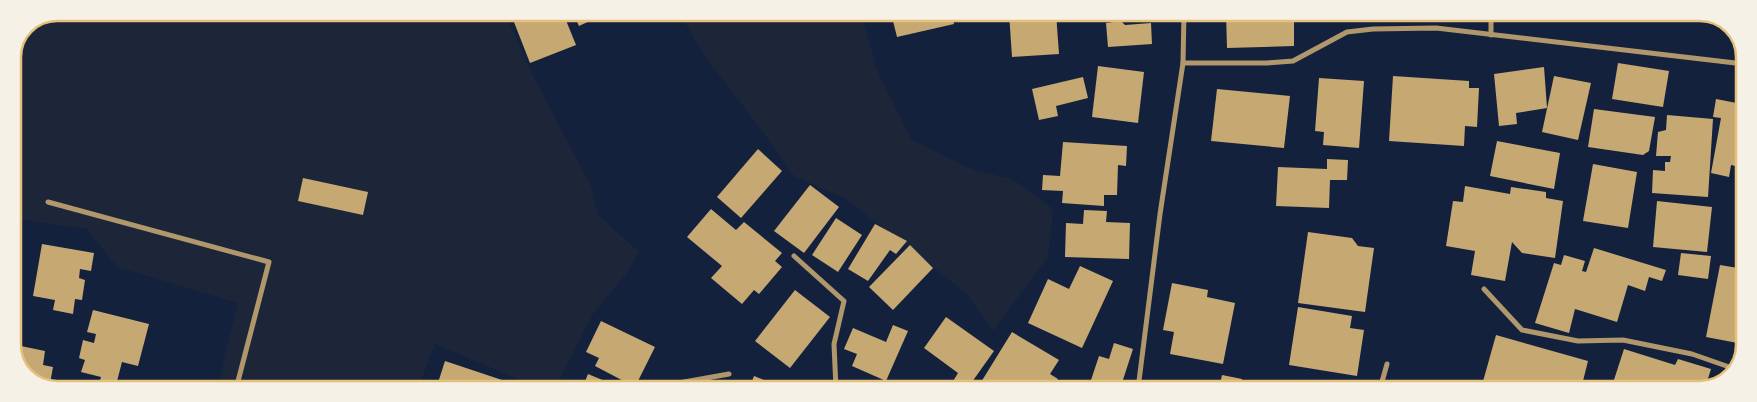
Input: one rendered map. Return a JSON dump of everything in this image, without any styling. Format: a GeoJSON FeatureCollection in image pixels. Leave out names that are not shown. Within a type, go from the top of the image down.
{"type":"FeatureCollection","features":[{"type":"Feature","properties":{"kind":"street"},"geometry":{"type":"LineString","coordinates":[[1139,381],[1160,214],[1183,63],[1184,21]]}},
{"type":"Feature","properties":{"kind":"street"},"geometry":{"type":"LineString","coordinates":[[1491,21],[1491,35]]}},
{"type":"Feature","properties":{"kind":"street"},"geometry":{"type":"LineString","coordinates":[[1183,63],[1267,63],[1293,61],[1346,32],[1373,29],[1436,28],[1736,63]]}},
{"type":"Feature","properties":{"kind":"street"},"geometry":{"type":"LineString","coordinates":[[48,202],[270,262],[238,381]]}},
{"type":"Feature","properties":{"kind":"street"},"geometry":{"type":"LineString","coordinates":[[794,256],[844,301],[834,344],[836,381]]}},
{"type":"Feature","properties":{"kind":"street"},"geometry":{"type":"LineString","coordinates":[[1484,289],[1522,330],[1578,342],[1623,340],[1692,354],[1729,367]]}},
{"type":"Feature","properties":{"kind":"street"},"geometry":{"type":"LineString","coordinates":[[1382,381],[1387,364]]}},
{"type":"Feature","properties":{"kind":"street"},"geometry":{"type":"LineString","coordinates":[[690,381],[729,374]]}},
{"type":"Feature","properties":{"kind":"shaded area"},"geometry":{"type":"Polygon","coordinates":[[[57,21],[509,21],[533,76],[591,186],[598,215],[639,252],[627,273],[593,314],[559,381],[522,381],[435,344],[421,381],[219,381],[238,303],[117,267],[87,229],[21,219],[21,57],[27,37],[43,24],[57,21]]]}},
{"type":"Feature","properties":{"kind":"shaded area"},"geometry":{"type":"Polygon","coordinates":[[[684,21],[863,21],[877,70],[911,139],[971,169],[1014,180],[1053,209],[1048,257],[993,331],[966,293],[846,199],[794,176],[706,58],[684,21]]]}},
{"type":"Feature","properties":{"kind":"building"},"geometry":{"type":"Polygon","coordinates":[[[514,21],[566,21],[576,45],[530,63],[514,21]]]}},
{"type":"Feature","properties":{"kind":"building"},"geometry":{"type":"Polygon","coordinates":[[[577,21],[590,21],[579,26],[577,21]]]}},
{"type":"Feature","properties":{"kind":"building"},"geometry":{"type":"Polygon","coordinates":[[[893,21],[953,21],[954,24],[897,37],[893,21]]]}},
{"type":"Feature","properties":{"kind":"building"},"geometry":{"type":"Polygon","coordinates":[[[1010,21],[1057,21],[1059,54],[1012,57],[1010,21]]]}},
{"type":"Feature","properties":{"kind":"building"},"geometry":{"type":"Polygon","coordinates":[[[1121,21],[1125,25],[1151,23],[1152,44],[1108,47],[1106,23],[1121,21]]]}},
{"type":"Feature","properties":{"kind":"building"},"geometry":{"type":"Polygon","coordinates":[[[1226,21],[1294,21],[1294,46],[1227,48],[1226,21]]]}},
{"type":"Feature","properties":{"kind":"building"},"geometry":{"type":"Polygon","coordinates":[[[1618,63],[1669,71],[1663,107],[1612,99],[1618,63]]]}},
{"type":"Feature","properties":{"kind":"building"},"geometry":{"type":"Polygon","coordinates":[[[1098,66],[1144,72],[1138,123],[1092,117],[1098,66]]]}},
{"type":"Feature","properties":{"kind":"building"},"geometry":{"type":"Polygon","coordinates":[[[1544,67],[1547,108],[1516,113],[1517,124],[1499,126],[1494,74],[1544,67]]]}},
{"type":"Feature","properties":{"kind":"building"},"geometry":{"type":"Polygon","coordinates":[[[1393,76],[1469,81],[1469,88],[1479,88],[1477,127],[1465,126],[1464,146],[1389,141],[1393,76]]]}},
{"type":"Feature","properties":{"kind":"building"},"geometry":{"type":"Polygon","coordinates":[[[1554,76],[1591,83],[1578,140],[1542,132],[1554,76]]]}},
{"type":"Feature","properties":{"kind":"building"},"geometry":{"type":"Polygon","coordinates":[[[1083,77],[1088,98],[1056,106],[1058,116],[1039,120],[1032,89],[1083,77]]]}},
{"type":"Feature","properties":{"kind":"building"},"geometry":{"type":"Polygon","coordinates":[[[1319,78],[1364,81],[1359,148],[1323,145],[1324,132],[1315,131],[1319,78]]]}},
{"type":"Feature","properties":{"kind":"building"},"geometry":{"type":"Polygon","coordinates":[[[1217,89],[1290,96],[1284,148],[1211,141],[1217,89]]]}},
{"type":"Feature","properties":{"kind":"building"},"geometry":{"type":"Polygon","coordinates":[[[1716,99],[1736,103],[1736,166],[1731,165],[1729,177],[1711,173],[1721,118],[1713,117],[1716,99]]]}},
{"type":"Feature","properties":{"kind":"building"},"geometry":{"type":"Polygon","coordinates":[[[1594,109],[1655,117],[1649,151],[1643,155],[1588,147],[1594,109]]]}},
{"type":"Feature","properties":{"kind":"building"},"geometry":{"type":"Polygon","coordinates":[[[1667,115],[1713,119],[1708,197],[1652,193],[1653,170],[1665,171],[1665,162],[1670,162],[1671,156],[1656,156],[1658,132],[1666,130],[1667,115]]]}},
{"type":"Feature","properties":{"kind":"building"},"geometry":{"type":"Polygon","coordinates":[[[1497,141],[1560,153],[1554,189],[1490,176],[1497,141]]]}},
{"type":"Feature","properties":{"kind":"building"},"geometry":{"type":"Polygon","coordinates":[[[1063,142],[1127,146],[1126,166],[1118,165],[1117,195],[1104,195],[1104,206],[1062,203],[1063,191],[1042,190],[1043,175],[1060,176],[1063,142]]]}},
{"type":"Feature","properties":{"kind":"building"},"geometry":{"type":"Polygon","coordinates":[[[758,149],[782,171],[741,218],[717,197],[758,149]]]}},
{"type":"Feature","properties":{"kind":"building"},"geometry":{"type":"Polygon","coordinates":[[[1327,159],[1348,160],[1347,180],[1330,180],[1329,208],[1276,206],[1278,167],[1327,169],[1327,159]]]}},
{"type":"Feature","properties":{"kind":"building"},"geometry":{"type":"Polygon","coordinates":[[[1593,164],[1637,172],[1628,228],[1583,221],[1593,164]]]}},
{"type":"Feature","properties":{"kind":"building"},"geometry":{"type":"Polygon","coordinates":[[[303,178],[368,192],[363,215],[298,201],[303,178]]]}},
{"type":"Feature","properties":{"kind":"building"},"geometry":{"type":"Polygon","coordinates":[[[810,185],[839,207],[804,253],[774,231],[810,185]]]}},
{"type":"Feature","properties":{"kind":"building"},"geometry":{"type":"Polygon","coordinates":[[[1465,186],[1510,194],[1511,187],[1546,192],[1546,198],[1563,201],[1555,258],[1522,253],[1512,242],[1505,281],[1471,275],[1475,251],[1446,246],[1453,201],[1463,202],[1465,186]]]}},
{"type":"Feature","properties":{"kind":"building"},"geometry":{"type":"Polygon","coordinates":[[[1657,201],[1712,207],[1707,252],[1653,247],[1657,201]]]}},
{"type":"Feature","properties":{"kind":"building"},"geometry":{"type":"Polygon","coordinates":[[[711,209],[736,230],[744,222],[782,253],[775,261],[782,267],[759,294],[754,290],[742,304],[711,278],[722,266],[687,237],[711,209]]]}},
{"type":"Feature","properties":{"kind":"building"},"geometry":{"type":"Polygon","coordinates":[[[1084,210],[1107,211],[1106,222],[1130,223],[1129,259],[1065,257],[1066,223],[1083,224],[1084,210]]]}},
{"type":"Feature","properties":{"kind":"building"},"geometry":{"type":"Polygon","coordinates":[[[836,218],[862,235],[838,272],[812,255],[836,218]]]}},
{"type":"Feature","properties":{"kind":"building"},"geometry":{"type":"Polygon","coordinates":[[[875,224],[907,241],[896,254],[890,250],[868,281],[848,269],[875,224]]]}},
{"type":"Feature","properties":{"kind":"building"},"geometry":{"type":"Polygon","coordinates":[[[1308,232],[1352,238],[1358,246],[1374,248],[1365,312],[1298,303],[1308,232]]]}},
{"type":"Feature","properties":{"kind":"building"},"geometry":{"type":"Polygon","coordinates":[[[42,244],[94,253],[91,271],[80,269],[79,278],[85,280],[82,300],[75,299],[73,314],[53,310],[55,300],[33,296],[42,244]]]}},
{"type":"Feature","properties":{"kind":"building"},"geometry":{"type":"Polygon","coordinates":[[[910,245],[933,268],[893,310],[869,287],[910,245]]]}},
{"type":"Feature","properties":{"kind":"building"},"geometry":{"type":"Polygon","coordinates":[[[1594,248],[1666,270],[1662,281],[1649,277],[1645,291],[1628,285],[1617,322],[1575,309],[1569,333],[1535,323],[1554,263],[1561,265],[1564,255],[1585,261],[1582,271],[1586,272],[1594,248]]]}},
{"type":"Feature","properties":{"kind":"building"},"geometry":{"type":"Polygon","coordinates":[[[1681,253],[1711,256],[1708,279],[1678,275],[1681,253]]]}},
{"type":"Feature","properties":{"kind":"building"},"geometry":{"type":"Polygon","coordinates":[[[1720,265],[1736,268],[1736,343],[1706,337],[1720,265]]]}},
{"type":"Feature","properties":{"kind":"building"},"geometry":{"type":"Polygon","coordinates":[[[1080,266],[1113,281],[1082,348],[1028,323],[1048,279],[1069,289],[1080,266]]]}},
{"type":"Feature","properties":{"kind":"building"},"geometry":{"type":"Polygon","coordinates":[[[1172,283],[1208,290],[1207,297],[1235,303],[1223,364],[1170,354],[1174,332],[1163,330],[1172,283]]]}},
{"type":"Feature","properties":{"kind":"building"},"geometry":{"type":"Polygon","coordinates":[[[795,290],[830,317],[790,368],[755,341],[795,290]]]}},
{"type":"Feature","properties":{"kind":"building"},"geometry":{"type":"Polygon","coordinates":[[[1298,307],[1352,316],[1350,328],[1364,330],[1357,376],[1289,365],[1298,307]]]}},
{"type":"Feature","properties":{"kind":"building"},"geometry":{"type":"Polygon","coordinates":[[[93,310],[149,324],[138,366],[122,362],[117,381],[100,381],[101,377],[81,372],[85,360],[79,358],[83,340],[94,343],[96,334],[87,332],[93,310]]]}},
{"type":"Feature","properties":{"kind":"building"},"geometry":{"type":"Polygon","coordinates":[[[946,317],[994,351],[973,381],[953,381],[958,373],[924,348],[946,317]]]}},
{"type":"Feature","properties":{"kind":"building"},"geometry":{"type":"Polygon","coordinates":[[[601,321],[655,347],[638,381],[624,381],[595,366],[599,358],[586,352],[601,321]]]}},
{"type":"Feature","properties":{"kind":"building"},"geometry":{"type":"Polygon","coordinates":[[[893,325],[908,331],[886,381],[852,366],[857,354],[844,349],[853,328],[886,342],[893,325]]]}},
{"type":"Feature","properties":{"kind":"building"},"geometry":{"type":"Polygon","coordinates":[[[1012,332],[1059,360],[1050,374],[1058,379],[1057,381],[982,381],[1012,332]]]}},
{"type":"Feature","properties":{"kind":"building"},"geometry":{"type":"Polygon","coordinates":[[[1496,335],[1588,361],[1583,381],[1483,381],[1496,335]]]}},
{"type":"Feature","properties":{"kind":"building"},"geometry":{"type":"Polygon","coordinates":[[[1114,343],[1133,349],[1123,381],[1091,381],[1099,356],[1109,359],[1114,343]]]}},
{"type":"Feature","properties":{"kind":"building"},"geometry":{"type":"Polygon","coordinates":[[[21,346],[45,351],[43,365],[53,367],[51,380],[39,376],[26,363],[21,346]]]}},
{"type":"Feature","properties":{"kind":"building"},"geometry":{"type":"Polygon","coordinates":[[[1624,349],[1675,365],[1678,359],[1711,369],[1708,380],[1700,381],[1614,381],[1624,349]]]}},
{"type":"Feature","properties":{"kind":"building"},"geometry":{"type":"Polygon","coordinates":[[[445,361],[505,381],[439,381],[445,361]]]}},
{"type":"Feature","properties":{"kind":"building"},"geometry":{"type":"Polygon","coordinates":[[[588,374],[605,381],[585,381],[588,374]]]}},
{"type":"Feature","properties":{"kind":"building"},"geometry":{"type":"Polygon","coordinates":[[[1222,375],[1242,379],[1242,381],[1221,381],[1222,375]]]}},
{"type":"Feature","properties":{"kind":"building"},"geometry":{"type":"Polygon","coordinates":[[[754,376],[766,381],[752,381],[754,376]]]}}]}
